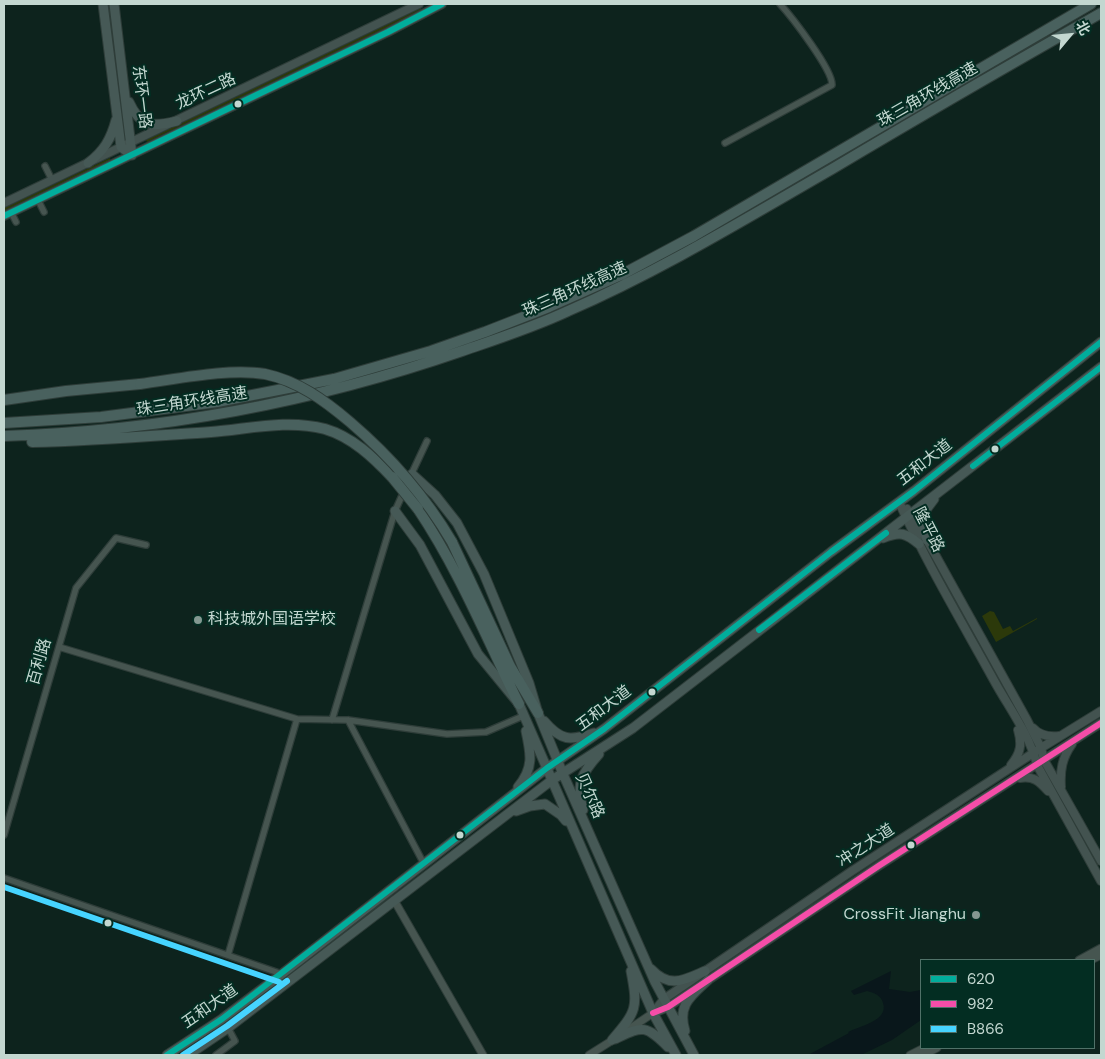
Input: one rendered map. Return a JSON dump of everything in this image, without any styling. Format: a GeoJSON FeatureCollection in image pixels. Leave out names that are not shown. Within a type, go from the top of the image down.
{"type":"FeatureCollection","features":[{"type":"Feature","properties":{"kind":"highway","name":"珠三角环线高速"},"geometry":{"type":"LineString","coordinates":[[4,423],[101,417],[217,402],[334,379],[431,351],[485,332],[549,307],[621,275],[678,245],[1091,4]]}},
{"type":"Feature","properties":{"kind":"highway","name":"珠三角环线高速"},"geometry":{"type":"LineString","coordinates":[[4,436],[51,434],[158,424],[292,400],[399,372],[539,323],[628,284],[700,246],[1101,13]]}},
{"type":"Feature","properties":{"kind":"highway"},"geometry":{"type":"LineString","coordinates":[[4,400],[214,374],[264,374],[283,379],[304,388],[343,416],[380,449],[401,470],[434,513],[452,542],[510,666],[538,713]]}},
{"type":"Feature","properties":{"kind":"highway"},"geometry":{"type":"LineString","coordinates":[[4,442],[81,440],[214,432],[268,426],[306,426],[326,430],[347,439],[363,449],[392,477],[418,509],[460,581],[519,704]]}},
{"type":"Feature","properties":{"kind":"main road","name":"东环一路"},"geometry":{"type":"LineString","coordinates":[[103,4],[121,147],[132,156]]}},
{"type":"Feature","properties":{"kind":"main road","name":"东环一路"},"geometry":{"type":"LineString","coordinates":[[114,4],[132,142],[132,156]]}},
{"type":"Feature","properties":{"kind":"main road","name":"龙环二路"},"geometry":{"type":"LineString","coordinates":[[4,201],[177,121],[419,4]]}},
{"type":"Feature","properties":{"kind":"main road","name":"龙环二路"},"geometry":{"type":"LineString","coordinates":[[8,214],[388,32],[437,5]]}},
{"type":"Feature","properties":{"kind":"main road"},"geometry":{"type":"LineString","coordinates":[[125,92],[132,109],[142,122],[157,125],[177,121]]}},
{"type":"Feature","properties":{"kind":"main road"},"geometry":{"type":"LineString","coordinates":[[88,163],[99,155],[110,140],[117,110]]}},
{"type":"Feature","properties":{"kind":"main road","name":"五和大道"},"geometry":{"type":"LineString","coordinates":[[167,1055],[222,1019],[547,768],[604,729],[831,552],[899,502],[1101,342]]}},
{"type":"Feature","properties":{"kind":"main road","name":"五和大道"},"geometry":{"type":"LineString","coordinates":[[188,1055],[228,1028],[394,900],[416,886],[552,780],[632,728],[1101,367]]}},
{"type":"Feature","properties":{"kind":"main road","name":"贝尔路"},"geometry":{"type":"LineString","coordinates":[[412,474],[435,495],[457,523],[484,574],[529,683],[538,713],[563,774],[648,966],[692,1052]]}},
{"type":"Feature","properties":{"kind":"main road"},"geometry":{"type":"LineString","coordinates":[[874,542],[889,535],[902,534],[923,542],[924,515],[943,488]]}},
{"type":"Feature","properties":{"kind":"main road","name":"隆平路"},"geometry":{"type":"LineString","coordinates":[[899,502],[1027,720],[1041,748],[1044,760],[1101,861]]}},
{"type":"Feature","properties":{"kind":"main road","name":"贝尔路"},"geometry":{"type":"LineString","coordinates":[[395,511],[420,545],[478,654],[519,704],[653,1013],[676,1055]]}},
{"type":"Feature","properties":{"kind":"main road","name":"隆平路"},"geometry":{"type":"LineString","coordinates":[[923,542],[1034,753],[1037,765],[1101,881]]}},
{"type":"Feature","properties":{"kind":"main road","name":"冲之大道"},"geometry":{"type":"LineString","coordinates":[[653,1013],[852,871],[1101,711]]}},
{"type":"Feature","properties":{"kind":"main road"},"geometry":{"type":"LineString","coordinates":[[538,713],[551,729],[561,736],[578,738],[604,729]]}},
{"type":"Feature","properties":{"kind":"main road"},"geometry":{"type":"LineString","coordinates":[[507,800],[523,781],[531,760],[524,716]]}},
{"type":"Feature","properties":{"kind":"main road"},"geometry":{"type":"LineString","coordinates":[[1000,775],[1012,764],[1021,748],[1015,718]]}},
{"type":"Feature","properties":{"kind":"main road"},"geometry":{"type":"LineString","coordinates":[[1027,720],[1037,733],[1044,736],[1058,736],[1070,732]]}},
{"type":"Feature","properties":{"kind":"main road","name":"冲之大道"},"geometry":{"type":"LineString","coordinates":[[707,975],[1101,723]]}},
{"type":"Feature","properties":{"kind":"main road"},"geometry":{"type":"LineString","coordinates":[[1061,789],[1062,760],[1075,740]]}},
{"type":"Feature","properties":{"kind":"main road"},"geometry":{"type":"LineString","coordinates":[[589,832],[581,802],[580,781],[585,771],[607,745]]}},
{"type":"Feature","properties":{"kind":"main road"},"geometry":{"type":"LineString","coordinates":[[1007,784],[1020,778],[1036,779],[1055,798]]}},
{"type":"Feature","properties":{"kind":"main road"},"geometry":{"type":"LineString","coordinates":[[509,813],[530,806],[545,804],[562,815],[575,834]]}},
{"type":"Feature","properties":{"kind":"main road"},"geometry":{"type":"LineString","coordinates":[[612,1040],[629,1021],[634,1012],[635,994],[628,956]]}},
{"type":"Feature","properties":{"kind":"main road"},"geometry":{"type":"LineString","coordinates":[[648,966],[657,975],[669,981],[681,981],[707,975]]}},
{"type":"Feature","properties":{"kind":"main road"},"geometry":{"type":"LineString","coordinates":[[692,1052],[683,1026],[682,1016],[688,999],[707,975]]}},
{"type":"Feature","properties":{"kind":"main road"},"geometry":{"type":"LineString","coordinates":[[612,1040],[640,1029],[649,1030],[676,1055]]}},
{"type":"Feature","properties":{"kind":"street"},"geometry":{"type":"LineString","coordinates":[[725,143],[832,84],[825,65],[780,4]]}},
{"type":"Feature","properties":{"kind":"street"},"geometry":{"type":"LineString","coordinates":[[45,166],[52,180]]}},
{"type":"Feature","properties":{"kind":"street"},"geometry":{"type":"LineString","coordinates":[[38,200],[44,212]]}},
{"type":"Feature","properties":{"kind":"street"},"geometry":{"type":"LineString","coordinates":[[8,214],[16,222]]}},
{"type":"Feature","properties":{"kind":"street"},"geometry":{"type":"LineString","coordinates":[[332,720],[395,511],[426,441]]}},
{"type":"Feature","properties":{"kind":"street","name":"百利路"},"geometry":{"type":"LineString","coordinates":[[4,835],[76,588],[116,538],[146,545]]}},
{"type":"Feature","properties":{"kind":"street"},"geometry":{"type":"LineString","coordinates":[[59,647],[297,719],[348,720],[447,734],[486,732],[524,716]]}},
{"type":"Feature","properties":{"kind":"street"},"geometry":{"type":"LineString","coordinates":[[228,955],[297,719]]}},
{"type":"Feature","properties":{"kind":"street"},"geometry":{"type":"LineString","coordinates":[[348,720],[424,864]]}},
{"type":"Feature","properties":{"kind":"street"},"geometry":{"type":"LineString","coordinates":[[4,878],[282,974]]}},
{"type":"Feature","properties":{"kind":"street"},"geometry":{"type":"LineString","coordinates":[[394,900],[482,1055]]}},
{"type":"Feature","properties":{"kind":"street"},"geometry":{"type":"LineString","coordinates":[[1081,959],[1101,948]]}},
{"type":"Feature","properties":{"kind":"street","name":"冲之大道"},"geometry":{"type":"LineString","coordinates":[[589,1055],[653,1013]]}},
{"type":"Feature","properties":{"kind":"street"},"geometry":{"type":"LineString","coordinates":[[216,1055],[235,1042],[228,1028]]}},
{"type":"Feature","properties":{"kind":"street"},"geometry":{"type":"LineString","coordinates":[[910,1055],[922,1049]]}},
{"type":"Feature","properties":{"kind":"street"},"geometry":{"type":"LineString","coordinates":[[924,1055],[935,1049]]}},
{"type":"Feature","properties":{"kind":"green space"},"geometry":{"type":"Polygon","coordinates":[[[421,8],[421,10],[411,16],[147,142],[146,140],[421,8]]]}},
{"type":"Feature","properties":{"kind":"green space"},"geometry":{"type":"Polygon","coordinates":[[[110,158],[110,161],[4,211],[4,208],[110,158]]]}},
{"type":"Feature","properties":{"kind":"green space"},"geometry":{"type":"Polygon","coordinates":[[[990,611],[994,612],[1003,629],[1010,626],[1013,631],[1037,619],[996,642],[982,616],[990,611]]]}},
{"type":"Feature","properties":{"kind":"shaded area"},"geometry":{"type":"Polygon","coordinates":[[[891,971],[889,989],[910,992],[920,990],[920,1021],[892,1040],[861,1055],[808,1055],[848,1032],[872,1022],[882,1014],[884,1009],[883,1003],[879,996],[867,991],[854,995],[851,991],[891,971]]]}},
{"type":"Feature","properties":{"kind":"transit line","name":"620"},"geometry":{"type":"LineString","coordinates":[[4,216],[388,32],[442,4]]}},
{"type":"Feature","properties":{"kind":"transit line","name":"620"},"geometry":{"type":"LineString","coordinates":[[167,1055],[222,1019],[547,768],[604,729],[831,552],[914,491],[1101,342]]}},
{"type":"Feature","properties":{"kind":"transit line","name":"620"},"geometry":{"type":"LineString","coordinates":[[973,466],[1101,367]]}},
{"type":"Feature","properties":{"kind":"transit line","name":"620"},"geometry":{"type":"LineString","coordinates":[[759,630],[886,533]]}},
{"type":"Feature","properties":{"kind":"transit line","name":"982"},"geometry":{"type":"LineString","coordinates":[[653,1013],[668,1007],[880,865],[1101,723]]}},
{"type":"Feature","properties":{"kind":"transit line","name":"B866"},"geometry":{"type":"LineString","coordinates":[[4,887],[279,982]]}},
{"type":"Feature","properties":{"kind":"transit line","name":"B866"},"geometry":{"type":"LineString","coordinates":[[183,1055],[227,1026],[287,981]]}},
{"type":"Feature","properties":{"kind":"place","name":"科技城外国语学校"},"geometry":{"type":"Point","coordinates":[198,620]}},
{"type":"Feature","properties":{"kind":"place","name":"CrossFit Jianghu"},"geometry":{"type":"Point","coordinates":[976,915]}}]}
